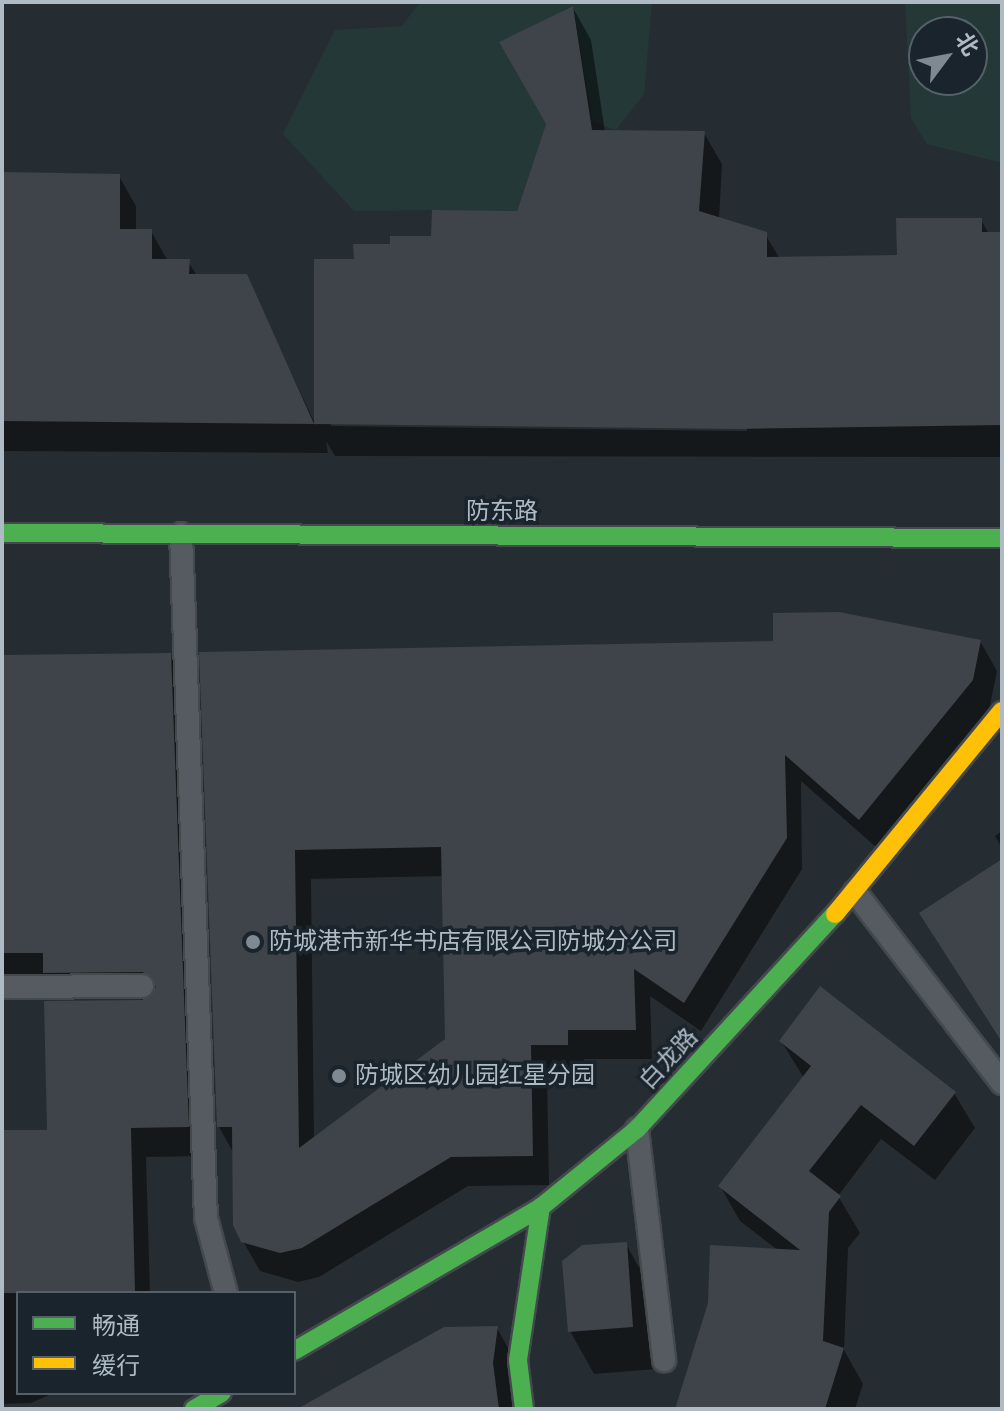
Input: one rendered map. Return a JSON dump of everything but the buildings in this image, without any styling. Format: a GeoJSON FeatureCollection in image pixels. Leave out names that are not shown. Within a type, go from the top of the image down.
{"type":"FeatureCollection","features":[{"type":"Feature","properties":{"kind":"street","name":"防东路"},"geometry":{"type":"LineString","coordinates":[[2,533],[1002,538]]}},
{"type":"Feature","properties":{"kind":"street","name":"白龙路"},"geometry":{"type":"LineString","coordinates":[[296,1350],[541,1207],[637,1129],[855,892],[1002,711]]}},
{"type":"Feature","properties":{"kind":"street"},"geometry":{"type":"LineString","coordinates":[[524,1409],[518,1360],[541,1207]]}},
{"type":"Feature","properties":{"kind":"street"},"geometry":{"type":"LineString","coordinates":[[194,1409],[218,1395]]}},
{"type":"Feature","properties":{"kind":"lane"},"geometry":{"type":"LineString","coordinates":[[181,534],[206,1218],[225,1291]]}},
{"type":"Feature","properties":{"kind":"lane"},"geometry":{"type":"LineString","coordinates":[[855,892],[1002,1083]]}},
{"type":"Feature","properties":{"kind":"lane"},"geometry":{"type":"LineString","coordinates":[[2,987],[142,986]]}},
{"type":"Feature","properties":{"kind":"lane"},"geometry":{"type":"LineString","coordinates":[[637,1129],[664,1360]]}},
{"type":"Feature","properties":{"kind":"green space"},"geometry":{"type":"Polygon","coordinates":[[[420,2],[652,2],[644,94],[616,130],[593,122],[573,6],[499,42],[546,124],[497,269],[453,210],[354,211],[283,134],[335,30],[402,26],[420,2]]]}},
{"type":"Feature","properties":{"kind":"green space"},"geometry":{"type":"Polygon","coordinates":[[[905,2],[1002,2],[1002,163],[927,144],[911,118],[910,96],[988,96],[988,16],[908,16],[908,60],[905,2]]]}},
{"type":"Feature","properties":{"kind":"traffic: fast"},"geometry":{"type":"LineString","coordinates":[[2,533],[1002,538]]}},
{"type":"Feature","properties":{"kind":"traffic: fast"},"geometry":{"type":"LineString","coordinates":[[296,1350],[541,1207],[637,1129],[835,914]]}},
{"type":"Feature","properties":{"kind":"traffic: fast"},"geometry":{"type":"LineString","coordinates":[[524,1409],[518,1360],[541,1207]]}},
{"type":"Feature","properties":{"kind":"traffic: fast"},"geometry":{"type":"LineString","coordinates":[[194,1409],[218,1395]]}},
{"type":"Feature","properties":{"kind":"traffic: slow"},"geometry":{"type":"LineString","coordinates":[[835,914],[1002,711]]}},
{"type":"Feature","properties":{"kind":"place","name":"防城港市新华书店有限公司防城分公司"},"geometry":{"type":"Point","coordinates":[253,942]}},
{"type":"Feature","properties":{"kind":"place","name":"防城区幼儿园红星分园"},"geometry":{"type":"Point","coordinates":[339,1076]}}]}
